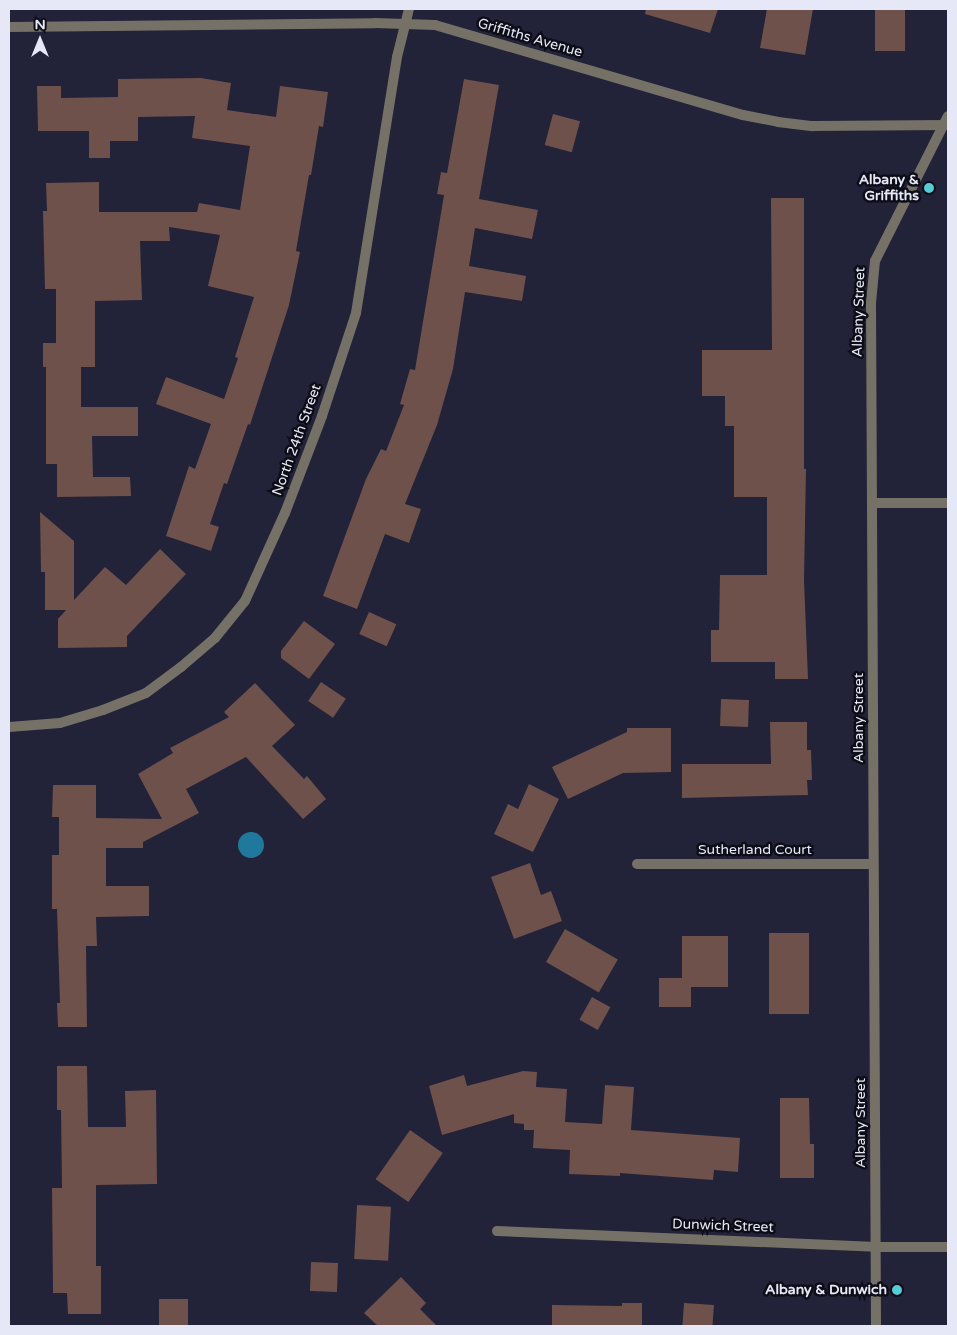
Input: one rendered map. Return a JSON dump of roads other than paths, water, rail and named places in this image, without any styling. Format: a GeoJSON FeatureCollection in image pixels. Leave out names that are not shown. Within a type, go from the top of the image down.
{"type":"FeatureCollection","features":[{"type":"Feature","properties":{"kind":"street","name":"North 24th Street"},"geometry":{"type":"LineString","coordinates":[[9,727],[60,722],[103,710],[146,692],[181,668],[215,638],[245,601],[288,504],[322,416],[356,313],[397,57],[409,9]]}},
{"type":"Feature","properties":{"kind":"street","name":"Griffiths Avenue"},"geometry":{"type":"LineString","coordinates":[[9,27],[435,25],[743,115],[778,122],[814,126],[946,126]]}},
{"type":"Feature","properties":{"kind":"street","name":"Albany Street"},"geometry":{"type":"LineString","coordinates":[[876,1326],[871,303],[875,261],[946,126],[948,116]]}},
{"type":"Feature","properties":{"kind":"street"},"geometry":{"type":"LineString","coordinates":[[872,503],[948,502]]}},
{"type":"Feature","properties":{"kind":"street","name":"Sutherland Court"},"geometry":{"type":"LineString","coordinates":[[637,864],[873,864]]}},
{"type":"Feature","properties":{"kind":"street","name":"Dunwich Street"},"geometry":{"type":"LineString","coordinates":[[497,1231],[876,1247],[948,1247]]}},
{"type":"Feature","properties":{"kind":"water"},"geometry":{"type":"Polygon","coordinates":[[[251,832],[260,836],[264,845],[260,854],[251,858],[242,854],[238,845],[242,836],[251,832]]]}},
{"type":"Feature","properties":{"kind":"place","name":"Albany & Griffiths"},"geometry":{"type":"Point","coordinates":[929,188]}},
{"type":"Feature","properties":{"kind":"place","name":"Albany & Dunwich"},"geometry":{"type":"Point","coordinates":[897,1290]}}]}
